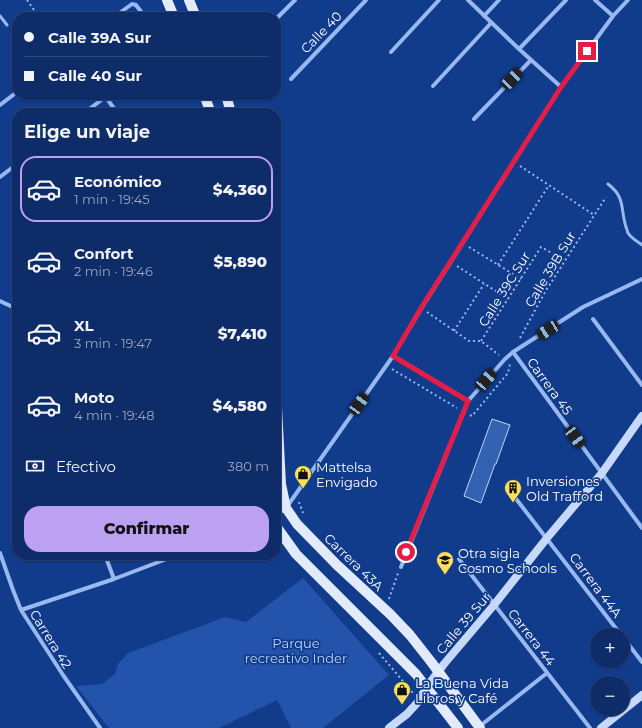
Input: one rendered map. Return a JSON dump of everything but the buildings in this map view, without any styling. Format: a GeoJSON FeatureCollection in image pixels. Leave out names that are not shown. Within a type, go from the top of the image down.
{"type":"FeatureCollection","features":[{"type":"Feature","properties":{"kind":"main road"},"geometry":{"type":"LineString","coordinates":[[167,0],[172,12]]}},
{"type":"Feature","properties":{"kind":"main road"},"geometry":{"type":"LineString","coordinates":[[189,0],[194,12]]}},
{"type":"Feature","properties":{"kind":"main road","name":"Carrera 43A"},"geometry":{"type":"LineString","coordinates":[[281,484],[286,508],[297,524],[337,565],[390,614],[410,635],[479,727]]}},
{"type":"Feature","properties":{"kind":"main road"},"geometry":{"type":"LineString","coordinates":[[281,533],[296,554],[416,674],[458,728]]}},
{"type":"Feature","properties":{"kind":"street"},"geometry":{"type":"LineString","coordinates":[[281,15],[295,0]]}},
{"type":"Feature","properties":{"kind":"street","name":"Calle 40"},"geometry":{"type":"LineString","coordinates":[[291,79],[366,0]]}},
{"type":"Feature","properties":{"kind":"street"},"geometry":{"type":"LineString","coordinates":[[391,52],[439,0]]}},
{"type":"Feature","properties":{"kind":"street"},"geometry":{"type":"LineString","coordinates":[[468,0],[561,87]]}},
{"type":"Feature","properties":{"kind":"street"},"geometry":{"type":"LineString","coordinates":[[484,16],[498,0]]}},
{"type":"Feature","properties":{"kind":"street"},"geometry":{"type":"LineString","coordinates":[[519,49],[566,0]]}},
{"type":"Feature","properties":{"kind":"street"},"geometry":{"type":"LineString","coordinates":[[595,0],[613,16]]}},
{"type":"Feature","properties":{"kind":"street"},"geometry":{"type":"LineString","coordinates":[[281,512],[286,508],[393,356],[421,308],[561,87],[613,16],[628,0]]}},
{"type":"Feature","properties":{"kind":"street"},"geometry":{"type":"LineString","coordinates":[[121,12],[132,4],[136,4],[142,12]]}},
{"type":"Feature","properties":{"kind":"street"},"geometry":{"type":"LineString","coordinates":[[433,86],[491,23]]}},
{"type":"Feature","properties":{"kind":"street"},"geometry":{"type":"LineString","coordinates":[[474,119],[531,60]]}},
{"type":"Feature","properties":{"kind":"street"},"geometry":{"type":"LineString","coordinates":[[0,105],[12,96]]}},
{"type":"Feature","properties":{"kind":"street"},"geometry":{"type":"LineString","coordinates":[[91,108],[102,100]]}},
{"type":"Feature","properties":{"kind":"street"},"geometry":{"type":"LineString","coordinates":[[0,177],[12,168]]}},
{"type":"Feature","properties":{"kind":"street"},"geometry":{"type":"LineString","coordinates":[[401,567],[468,401],[504,359],[513,352],[583,307],[642,279]]}},
{"type":"Feature","properties":{"kind":"street"},"geometry":{"type":"LineString","coordinates":[[0,300],[12,306]]}},
{"type":"Feature","properties":{"kind":"street"},"geometry":{"type":"LineString","coordinates":[[593,319],[642,385]]}},
{"type":"Feature","properties":{"kind":"street","name":"Carrera 45"},"geometry":{"type":"LineString","coordinates":[[513,352],[642,528]]}},
{"type":"Feature","properties":{"kind":"street"},"geometry":{"type":"LineString","coordinates":[[393,356],[468,401]]}},
{"type":"Feature","properties":{"kind":"street","name":"Calle 39 Sur"},"geometry":{"type":"LineString","coordinates":[[389,728],[407,714],[418,702],[438,672],[602,473],[642,416]]}},
{"type":"Feature","properties":{"kind":"street","name":"Carrera 44A"},"geometry":{"type":"LineString","coordinates":[[510,491],[616,628]]}},
{"type":"Feature","properties":{"kind":"street","name":"Carrera 42"},"geometry":{"type":"LineString","coordinates":[[0,553],[21,610],[63,675],[100,728]]}},
{"type":"Feature","properties":{"kind":"street","name":"Carrera 44"},"geometry":{"type":"LineString","coordinates":[[459,559],[590,728]]}},
{"type":"Feature","properties":{"kind":"street"},"geometry":{"type":"LineString","coordinates":[[107,560],[114,579]]}},
{"type":"Feature","properties":{"kind":"street"},"geometry":{"type":"LineString","coordinates":[[21,610],[114,579],[164,560]]}},
{"type":"Feature","properties":{"kind":"street","name":"Carrera 44A"},"geometry":{"type":"LineString","coordinates":[[630,646],[642,662]]}},
{"type":"Feature","properties":{"kind":"street"},"geometry":{"type":"LineString","coordinates":[[479,727],[547,673]]}},
{"type":"Feature","properties":{"kind":"street"},"geometry":{"type":"LineString","coordinates":[[601,728],[642,695]]}},
{"type":"Feature","properties":{"kind":"lane"},"geometry":{"type":"LineString","coordinates":[[0,16],[6,24]]}},
{"type":"Feature","properties":{"kind":"lane"},"geometry":{"type":"LineString","coordinates":[[608,184],[614,189],[622,202],[623,217],[628,233],[642,246]]}},
{"type":"Feature","properties":{"kind":"path"},"geometry":{"type":"LineString","coordinates":[[27,0],[35,12]]}},
{"type":"Feature","properties":{"kind":"path"},"geometry":{"type":"LineString","coordinates":[[514,162],[594,215]]}},
{"type":"Feature","properties":{"kind":"path"},"geometry":{"type":"LineString","coordinates":[[498,265],[550,185]]}},
{"type":"Feature","properties":{"kind":"path","name":"Calle 39B Sur"},"geometry":{"type":"LineString","coordinates":[[513,352],[545,292],[606,198]]}},
{"type":"Feature","properties":{"kind":"path"},"geometry":{"type":"LineString","coordinates":[[462,243],[521,279]]}},
{"type":"Feature","properties":{"kind":"path","name":"Calle 39C Sur"},"geometry":{"type":"LineString","coordinates":[[481,341],[541,247],[565,261]]}},
{"type":"Feature","properties":{"kind":"path"},"geometry":{"type":"LineString","coordinates":[[450,262],[508,299]]}},
{"type":"Feature","properties":{"kind":"path"},"geometry":{"type":"LineString","coordinates":[[454,331],[484,284]]}},
{"type":"Feature","properties":{"kind":"path"},"geometry":{"type":"LineString","coordinates":[[421,308],[469,341],[481,341],[504,359]]}},
{"type":"Feature","properties":{"kind":"path"},"geometry":{"type":"LineString","coordinates":[[387,604],[401,567]]}},
{"type":"Feature","properties":{"kind":"green space","name":"Parque recreativo Inder"},"geometry":{"type":"Polygon","coordinates":[[[303,578],[389,675],[323,728],[291,728],[277,700],[219,728],[109,728],[76,686],[102,684],[115,674],[118,664],[128,653],[225,617],[246,622],[303,578]]]}},
{"type":"Feature","properties":{"kind":"place","name":"Mattelsa Envigado"},"geometry":{"type":"Point","coordinates":[303,489]}},
{"type":"Feature","properties":{"kind":"place","name":"Inversiones Old Trafford"},"geometry":{"type":"Point","coordinates":[513,503]}},
{"type":"Feature","properties":{"kind":"place","name":"Otra sigla Cosmo Schools"},"geometry":{"type":"Point","coordinates":[445,575]}},
{"type":"Feature","properties":{"kind":"place","name":"La Buena Vida Libros y Café"},"geometry":{"type":"Point","coordinates":[402,705]}},
{"type":"Feature","properties":{"kind":"route"},"geometry":{"type":"LineString","coordinates":[[406,552],[468,401],[393,356],[421,308],[561,87],[587,51]]}}]}
